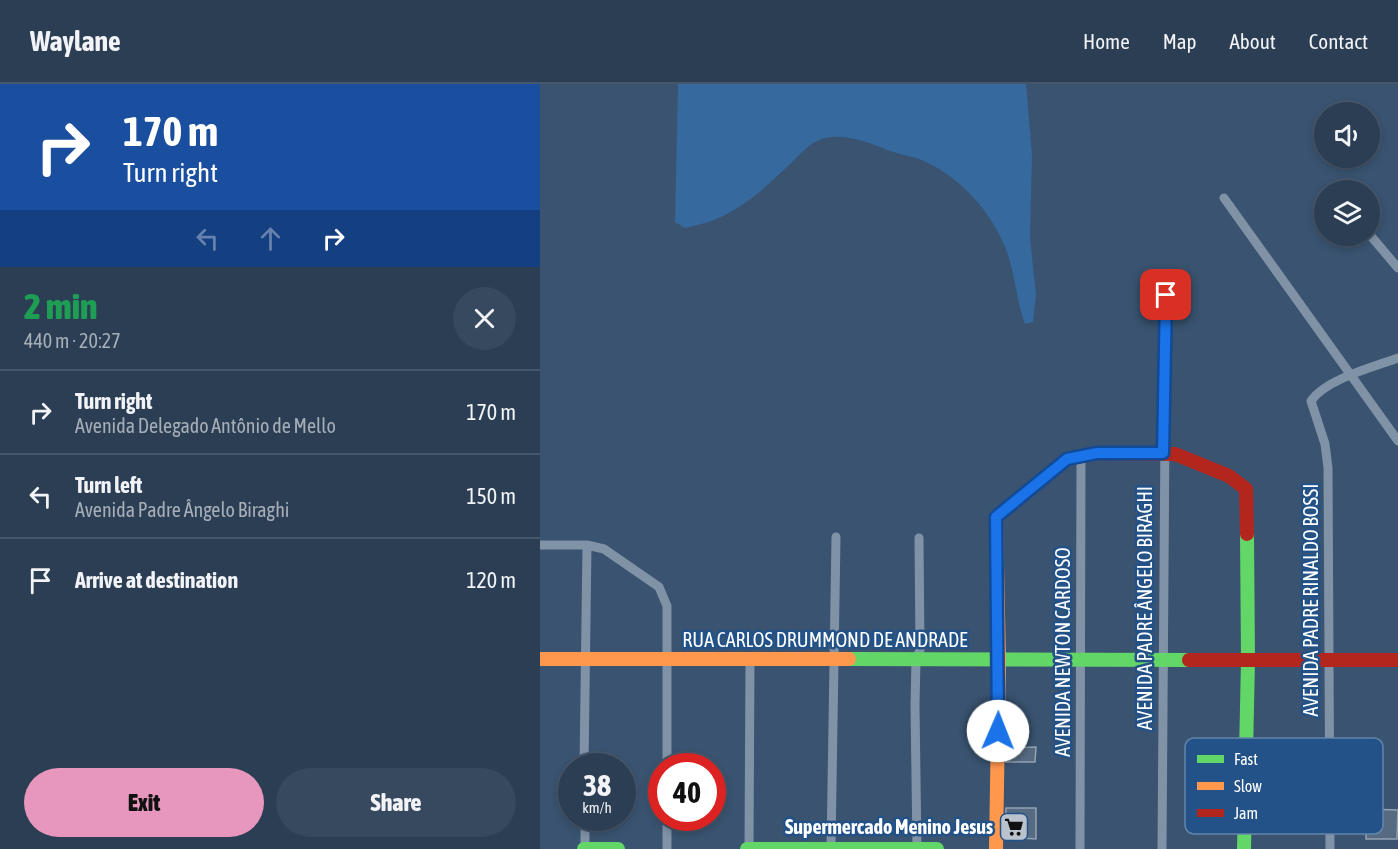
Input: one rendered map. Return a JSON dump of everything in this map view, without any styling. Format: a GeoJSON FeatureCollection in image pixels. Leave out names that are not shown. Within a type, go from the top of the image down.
{"type":"FeatureCollection","features":[{"type":"Feature","properties":{"kind":"street"},"geometry":{"type":"LineString","coordinates":[[1224,198],[1398,441]]}},
{"type":"Feature","properties":{"kind":"street"},"geometry":{"type":"LineString","coordinates":[[1379,246],[1398,268]]}},
{"type":"Feature","properties":{"kind":"street","name":"AVENIDA PADRE ÂNGELO BIRAGHI"},"geometry":{"type":"LineString","coordinates":[[1162,849],[1163,453],[1166,295]]}},
{"type":"Feature","properties":{"kind":"street"},"geometry":{"type":"LineString","coordinates":[[1350,375],[1398,358]]}},
{"type":"Feature","properties":{"kind":"street","name":"AVENIDA PADRE RINALDO BOSSI"},"geometry":{"type":"LineString","coordinates":[[1329,738],[1328,468],[1325,444],[1311,401],[1329,386],[1350,375]]}},
{"type":"Feature","properties":{"kind":"street"},"geometry":{"type":"LineString","coordinates":[[996,849],[999,660],[996,517],[1060,464],[1081,455],[1163,453],[1185,457],[1242,484],[1248,498],[1246,738]]}},
{"type":"Feature","properties":{"kind":"street","name":"AVENIDA NEWTON CARDOSO"},"geometry":{"type":"LineString","coordinates":[[1080,849],[1081,455]]}},
{"type":"Feature","properties":{"kind":"street"},"geometry":{"type":"LineString","coordinates":[[831,848],[836,537]]}},
{"type":"Feature","properties":{"kind":"street"},"geometry":{"type":"LineString","coordinates":[[917,849],[916,659],[920,650],[919,537]]}},
{"type":"Feature","properties":{"kind":"street"},"geometry":{"type":"LineString","coordinates":[[540,544],[587,545],[608,552],[663,593],[667,606],[667,753]]}},
{"type":"Feature","properties":{"kind":"street"},"geometry":{"type":"LineString","coordinates":[[584,753],[587,545]]}},
{"type":"Feature","properties":{"kind":"street","name":"RUA CARLOS DRUMMOND DE ANDRADE"},"geometry":{"type":"LineString","coordinates":[[540,659],[1398,660]]}},
{"type":"Feature","properties":{"kind":"street"},"geometry":{"type":"LineString","coordinates":[[750,659],[748,849],[937,849]]}},
{"type":"Feature","properties":{"kind":"street"},"geometry":{"type":"LineString","coordinates":[[585,831],[584,849],[618,849]]}},
{"type":"Feature","properties":{"kind":"street"},"geometry":{"type":"LineString","coordinates":[[667,831],[667,849]]}},
{"type":"Feature","properties":{"kind":"street"},"geometry":{"type":"LineString","coordinates":[[1244,834],[1244,849]]}},
{"type":"Feature","properties":{"kind":"street","name":"AVENIDA PADRE RINALDO BOSSI"},"geometry":{"type":"LineString","coordinates":[[1330,834],[1330,849]]}},
{"type":"Feature","properties":{"kind":"shaded area"},"geometry":{"type":"Polygon","coordinates":[[[678,84],[1026,84],[1032,155],[1030,238],[1036,294],[1033,322],[1025,324],[1012,270],[998,231],[989,216],[966,190],[953,178],[920,159],[865,142],[846,137],[819,140],[753,197],[729,213],[685,228],[675,222],[678,84]]]}},
{"type":"Feature","properties":{"kind":"building"},"geometry":{"type":"Polygon","coordinates":[[[1036,747],[1035,762],[1006,762],[1007,748],[1036,747]]]}},
{"type":"Feature","properties":{"kind":"building"},"geometry":{"type":"Polygon","coordinates":[[[1006,808],[1036,808],[1036,839],[1005,837],[1006,808]]]}},
{"type":"Feature","properties":{"kind":"building"},"geometry":{"type":"Polygon","coordinates":[[[1383,810],[1398,810],[1397,839],[1366,839],[1366,834],[1383,834],[1383,810]]]}},
{"type":"Feature","properties":{"kind":"traffic: fast"},"geometry":{"type":"LineString","coordinates":[[1246,738],[1247,534]]}},
{"type":"Feature","properties":{"kind":"traffic: fast"},"geometry":{"type":"LineString","coordinates":[[849,659],[1189,660]]}},
{"type":"Feature","properties":{"kind":"traffic: fast"},"geometry":{"type":"LineString","coordinates":[[1244,834],[1244,849]]}},
{"type":"Feature","properties":{"kind":"traffic: fast"},"geometry":{"type":"LineString","coordinates":[[584,849],[618,849]]}},
{"type":"Feature","properties":{"kind":"traffic: fast"},"geometry":{"type":"LineString","coordinates":[[747,849],[937,849]]}},
{"type":"Feature","properties":{"kind":"traffic: slow"},"geometry":{"type":"LineString","coordinates":[[996,849],[999,660],[996,517],[1001,513]]}},
{"type":"Feature","properties":{"kind":"traffic: slow"},"geometry":{"type":"LineString","coordinates":[[540,659],[849,659]]}},
{"type":"Feature","properties":{"kind":"traffic: jam"},"geometry":{"type":"LineString","coordinates":[[1001,513],[1067,459],[1097,453],[1175,454],[1229,476],[1246,489],[1247,534]]}},
{"type":"Feature","properties":{"kind":"traffic: jam"},"geometry":{"type":"LineString","coordinates":[[1189,660],[1398,660]]}},
{"type":"Feature","properties":{"kind":"place","name":"Supermercado Menino Jesus"},"geometry":{"type":"Point","coordinates":[1014,827]}},
{"type":"Feature","properties":{"kind":"route"},"geometry":{"type":"LineString","coordinates":[[998,731],[996,517],[1067,459],[1097,453],[1163,453],[1166,295]]}}]}
